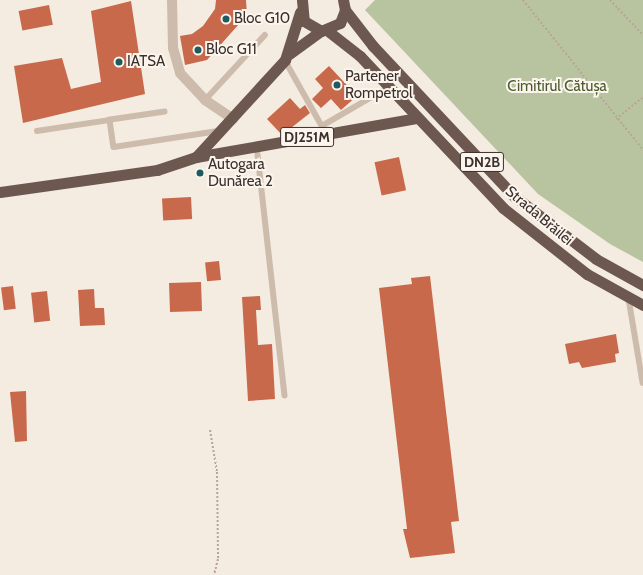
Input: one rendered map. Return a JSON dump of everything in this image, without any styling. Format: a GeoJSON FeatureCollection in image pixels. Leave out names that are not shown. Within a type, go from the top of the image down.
{"type":"FeatureCollection","features":[{"type":"Feature","properties":{"kind":"highway"},"geometry":{"type":"LineString","coordinates":[[300,12],[302,0]]}},
{"type":"Feature","properties":{"kind":"highway","name":"Strada Brăilei"},"geometry":{"type":"LineString","coordinates":[[324,31],[340,23],[344,5]]}},
{"type":"Feature","properties":{"kind":"highway","name":"Strada Brăilei"},"geometry":{"type":"LineString","coordinates":[[344,5],[373,46],[514,196],[596,259],[643,285]]}},
{"type":"Feature","properties":{"kind":"highway","name":"Strada Brăilei"},"geometry":{"type":"LineString","coordinates":[[300,12],[304,21],[324,31],[360,56],[503,208],[545,243],[629,299],[643,305]]}},
{"type":"Feature","properties":{"kind":"highway","name":"DJ251M"},"geometry":{"type":"LineString","coordinates":[[287,57],[300,12]]}},
{"type":"Feature","properties":{"kind":"highway","name":"DJ251M"},"geometry":{"type":"LineString","coordinates":[[196,157],[233,119],[287,57],[324,31]]}},
{"type":"Feature","properties":{"kind":"highway","name":"DJ251M"},"geometry":{"type":"LineString","coordinates":[[0,192],[157,170],[196,157],[257,146],[322,130],[418,118]]}},
{"type":"Feature","properties":{"kind":"street"},"geometry":{"type":"LineString","coordinates":[[172,0],[176,60],[180,73],[205,100],[233,119]]}},
{"type":"Feature","properties":{"kind":"lane"},"geometry":{"type":"LineString","coordinates":[[205,100],[265,35]]}},
{"type":"Feature","properties":{"kind":"lane"},"geometry":{"type":"LineString","coordinates":[[287,57],[322,130],[389,87]]}},
{"type":"Feature","properties":{"kind":"lane"},"geometry":{"type":"LineString","coordinates":[[37,131],[164,112]]}},
{"type":"Feature","properties":{"kind":"lane"},"geometry":{"type":"LineString","coordinates":[[110,120],[114,147],[222,130]]}},
{"type":"Feature","properties":{"kind":"lane"},"geometry":{"type":"LineString","coordinates":[[257,146],[285,395]]}},
{"type":"Feature","properties":{"kind":"lane"},"geometry":{"type":"LineString","coordinates":[[629,299],[643,383]]}},
{"type":"Feature","properties":{"kind":"path"},"geometry":{"type":"LineString","coordinates":[[523,0],[643,150]]}},
{"type":"Feature","properties":{"kind":"path"},"geometry":{"type":"LineString","coordinates":[[610,0],[643,35]]}},
{"type":"Feature","properties":{"kind":"path"},"geometry":{"type":"LineString","coordinates":[[616,118],[643,97]]}},
{"type":"Feature","properties":{"kind":"path"},"geometry":{"type":"LineString","coordinates":[[210,430],[217,472],[218,559],[214,575]]}},
{"type":"Feature","properties":{"kind":"green space","name":"Cimitirul Cătușa"},"geometry":{"type":"Polygon","coordinates":[[[375,0],[643,0],[643,262],[610,244],[538,194],[365,10],[375,0]]]}},
{"type":"Feature","properties":{"kind":"building"},"geometry":{"type":"Polygon","coordinates":[[[216,0],[246,0],[247,15],[207,60],[185,65],[180,36],[192,34],[203,26],[215,9],[216,0]]]}},
{"type":"Feature","properties":{"kind":"building","name":"IATSA"},"geometry":{"type":"Polygon","coordinates":[[[131,1],[145,94],[23,123],[14,66],[62,58],[71,89],[101,82],[91,11],[131,1]]]}},
{"type":"Feature","properties":{"kind":"building"},"geometry":{"type":"Polygon","coordinates":[[[49,5],[53,25],[22,31],[19,11],[49,5]]]}},
{"type":"Feature","properties":{"kind":"building"},"geometry":{"type":"Polygon","coordinates":[[[329,66],[357,96],[341,110],[331,99],[321,108],[312,99],[323,88],[315,79],[329,66]]]}},
{"type":"Feature","properties":{"kind":"building"},"geometry":{"type":"Polygon","coordinates":[[[290,98],[300,109],[305,105],[310,113],[282,135],[267,119],[290,98]]]}},
{"type":"Feature","properties":{"kind":"building"},"geometry":{"type":"Polygon","coordinates":[[[399,157],[406,190],[382,195],[375,162],[399,157]]]}},
{"type":"Feature","properties":{"kind":"building"},"geometry":{"type":"Polygon","coordinates":[[[191,197],[192,219],[163,220],[162,199],[191,197]]]}},
{"type":"Feature","properties":{"kind":"building"},"geometry":{"type":"Polygon","coordinates":[[[219,261],[221,280],[207,281],[205,262],[219,261]]]}},
{"type":"Feature","properties":{"kind":"building"},"geometry":{"type":"Polygon","coordinates":[[[430,276],[459,521],[451,522],[455,553],[410,558],[403,529],[407,529],[379,288],[412,284],[411,278],[430,276]]]}},
{"type":"Feature","properties":{"kind":"building"},"geometry":{"type":"Polygon","coordinates":[[[201,282],[202,311],[170,312],[169,283],[201,282]]]}},
{"type":"Feature","properties":{"kind":"building"},"geometry":{"type":"Polygon","coordinates":[[[13,286],[16,309],[4,310],[1,287],[13,286]]]}},
{"type":"Feature","properties":{"kind":"building"},"geometry":{"type":"Polygon","coordinates":[[[94,289],[95,308],[104,308],[105,325],[80,326],[78,290],[94,289]]]}},
{"type":"Feature","properties":{"kind":"building"},"geometry":{"type":"Polygon","coordinates":[[[47,291],[50,321],[34,323],[31,293],[47,291]]]}},
{"type":"Feature","properties":{"kind":"building"},"geometry":{"type":"Polygon","coordinates":[[[260,296],[261,310],[256,310],[258,345],[272,344],[275,399],[248,401],[242,297],[260,296]]]}},
{"type":"Feature","properties":{"kind":"building"},"geometry":{"type":"Polygon","coordinates":[[[616,334],[619,353],[615,354],[616,362],[582,368],[579,362],[569,364],[565,344],[616,334]]]}},
{"type":"Feature","properties":{"kind":"building"},"geometry":{"type":"Polygon","coordinates":[[[26,391],[27,441],[15,442],[10,392],[26,391]]]}},
{"type":"Feature","properties":{"kind":"place","name":"Bloc G10"},"geometry":{"type":"Point","coordinates":[226,19]}},
{"type":"Feature","properties":{"kind":"place","name":"Bloc G11"},"geometry":{"type":"Point","coordinates":[198,50]}},
{"type":"Feature","properties":{"kind":"place","name":"IATSA"},"geometry":{"type":"Point","coordinates":[119,62]}},
{"type":"Feature","properties":{"kind":"place","name":"Partener Rompetrol"},"geometry":{"type":"Point","coordinates":[337,85]}},
{"type":"Feature","properties":{"kind":"place","name":"Autogara Dunărea 2"},"geometry":{"type":"Point","coordinates":[200,173]}}]}
